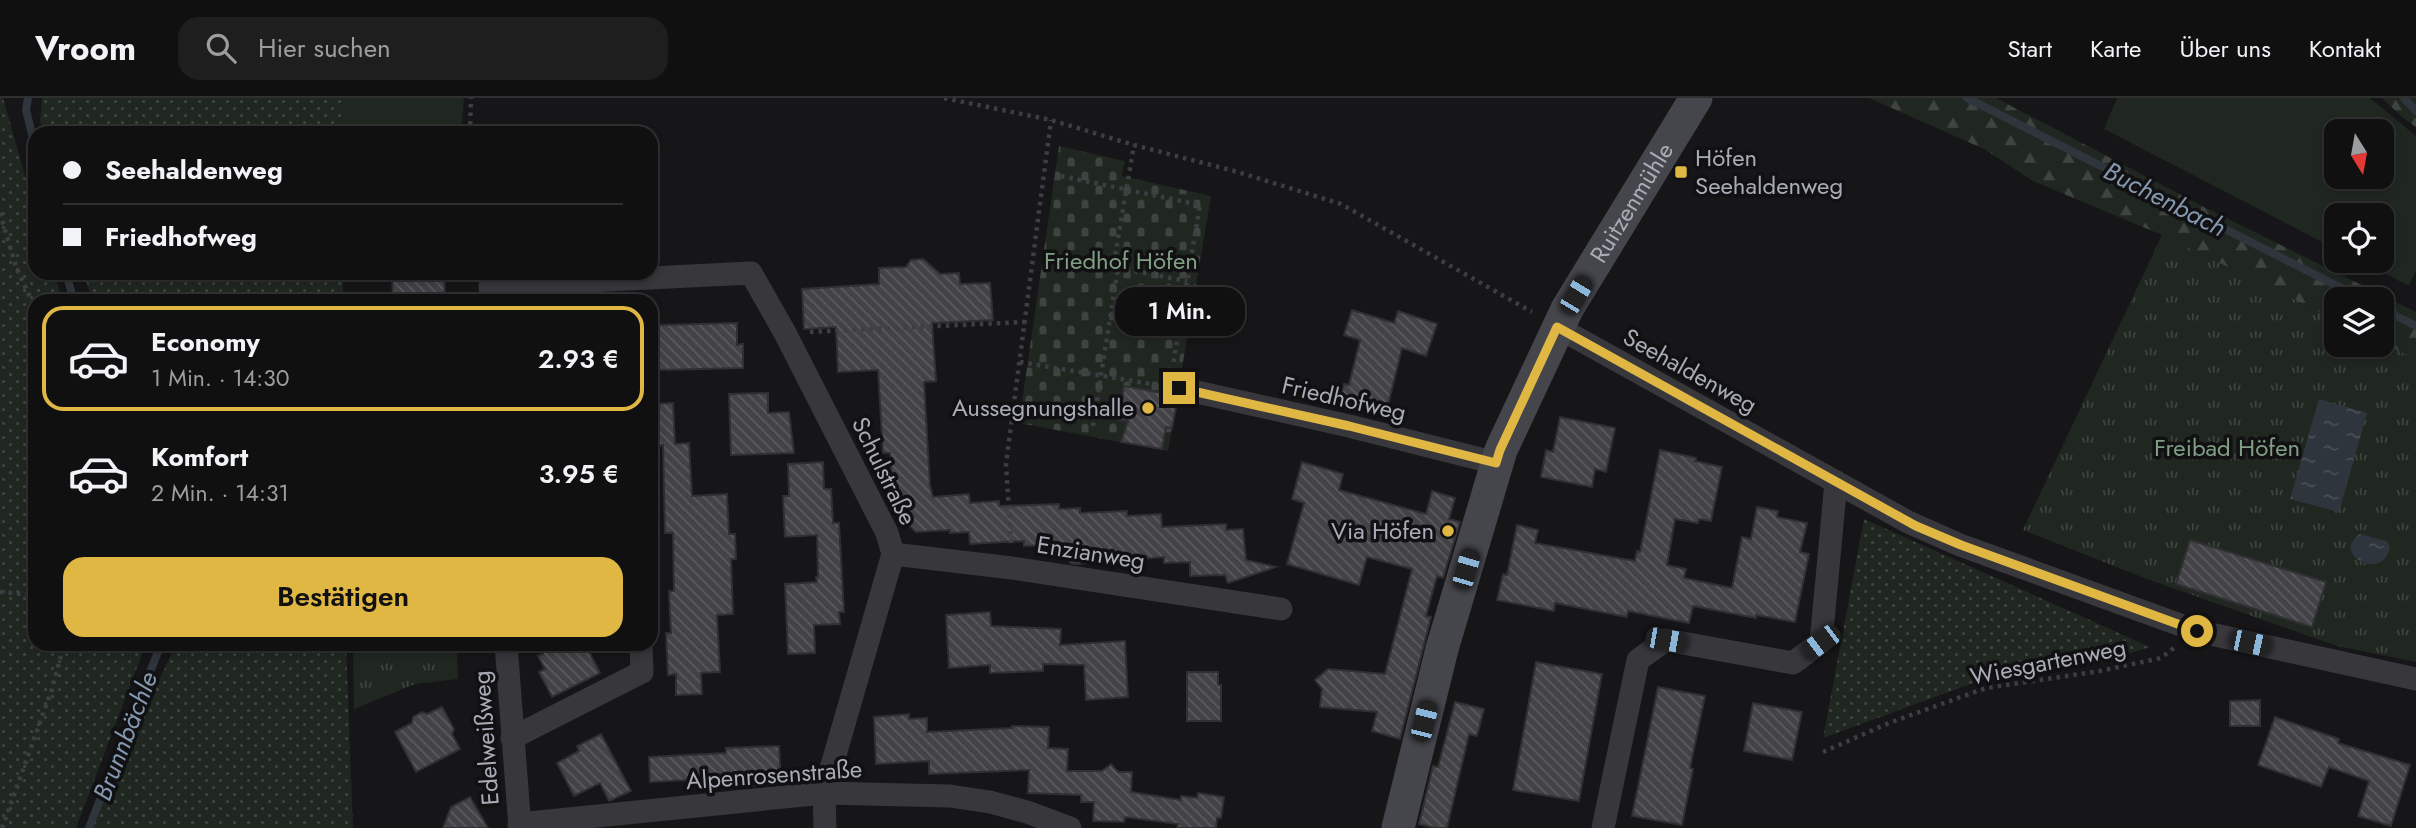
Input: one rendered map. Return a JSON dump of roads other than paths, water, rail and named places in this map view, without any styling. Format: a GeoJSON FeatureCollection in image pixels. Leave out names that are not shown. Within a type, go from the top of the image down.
{"type":"FeatureCollection","features":[{"type":"Feature","properties":{"kind":"street","name":"Ruitzenmühle"},"geometry":{"type":"LineString","coordinates":[[1398,828],[1442,649],[1500,450],[1562,318],[1696,98]]}},
{"type":"Feature","properties":{"kind":"street","name":"Schulstraße"},"geometry":{"type":"LineString","coordinates":[[658,278],[751,273],[785,333],[887,533],[893,554],[824,793],[824,828]]}},
{"type":"Feature","properties":{"kind":"street","name":"Schulstraße"},"geometry":{"type":"LineString","coordinates":[[491,294],[490,286],[610,280]]}},
{"type":"Feature","properties":{"kind":"street","name":"Seehaldenweg"},"geometry":{"type":"LineString","coordinates":[[1562,318],[1836,482],[1916,526],[2197,631],[2416,679]]}},
{"type":"Feature","properties":{"kind":"street","name":"Friedhofweg"},"geometry":{"type":"LineString","coordinates":[[1174,388],[1349,426],[1496,463]]}},
{"type":"Feature","properties":{"kind":"street"},"geometry":{"type":"LineString","coordinates":[[1603,828],[1638,660],[1666,640],[1793,663],[1821,642],[1836,482]]}},
{"type":"Feature","properties":{"kind":"street","name":"Enzianweg"},"geometry":{"type":"LineString","coordinates":[[893,554],[1012,568],[1281,608]]}},
{"type":"Feature","properties":{"kind":"street","name":"Edelweißweg"},"geometry":{"type":"LineString","coordinates":[[506,651],[519,826]]}},
{"type":"Feature","properties":{"kind":"street"},"geometry":{"type":"LineString","coordinates":[[512,738],[642,672],[640,651]]}},
{"type":"Feature","properties":{"kind":"street","name":"Alpenrosenstraße"},"geometry":{"type":"LineString","coordinates":[[519,826],[824,793],[963,798],[1027,812],[1070,828]]}},
{"type":"Feature","properties":{"kind":"water"},"geometry":{"type":"Polygon","coordinates":[[[2319,399],[2367,413],[2339,512],[2290,499],[2319,399]]]}},
{"type":"Feature","properties":{"kind":"water"},"geometry":{"type":"Polygon","coordinates":[[[2360,534],[2386,541],[2390,546],[2386,557],[2379,563],[2370,564],[2355,557],[2351,550],[2352,542],[2360,534]]]}},
{"type":"Feature","properties":{"kind":"waterway","name":"Brunnbächle"},"geometry":{"type":"LineString","coordinates":[[28,98],[26,110],[30,126]]}},
{"type":"Feature","properties":{"kind":"waterway","name":"Buchenbach"},"geometry":{"type":"LineString","coordinates":[[1967,98],[2339,287]]}},
{"type":"Feature","properties":{"kind":"waterway"},"geometry":{"type":"LineString","coordinates":[[2404,98],[2416,111]]}},
{"type":"Feature","properties":{"kind":"waterway","name":"Brunnbächle"},"geometry":{"type":"LineString","coordinates":[[68,280],[72,294]]}},
{"type":"Feature","properties":{"kind":"waterway","name":"Buchenbach"},"geometry":{"type":"LineString","coordinates":[[2394,315],[2416,326]]}},
{"type":"Feature","properties":{"kind":"waterway","name":"Brunnbächle"},"geometry":{"type":"LineString","coordinates":[[89,828],[158,651]]}},
{"type":"Feature","properties":{"kind":"place","name":"Höfen Seehaldenweg"},"geometry":{"type":"Point","coordinates":[1681,172]}},
{"type":"Feature","properties":{"kind":"place","name":"Aussegnungshalle"},"geometry":{"type":"Point","coordinates":[1148,408]}},
{"type":"Feature","properties":{"kind":"place","name":"Via Höfen"},"geometry":{"type":"Point","coordinates":[1448,531]}},
{"type":"Feature","properties":{"kind":"park label","name":"Friedhof Höfen"},"geometry":{"type":"Point","coordinates":[1121,261]}},
{"type":"Feature","properties":{"kind":"park label","name":"Freibad Höfen"},"geometry":{"type":"Point","coordinates":[2227,448]}}]}
